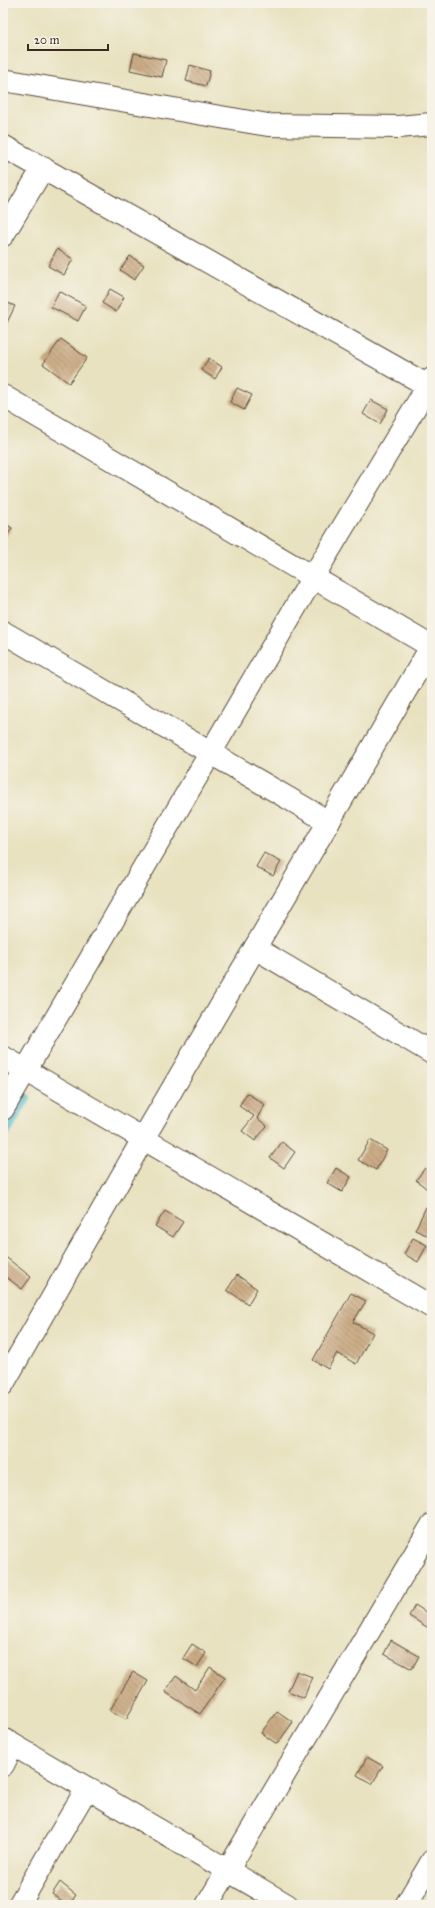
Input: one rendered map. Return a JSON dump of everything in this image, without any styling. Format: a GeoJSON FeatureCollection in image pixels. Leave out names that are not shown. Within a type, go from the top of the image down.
{"type":"FeatureCollection","features":[{"type":"Feature","properties":{"kind":"street"},"geometry":{"type":"LineString","coordinates":[[3,80],[268,125],[398,127],[432,124]]}},
{"type":"Feature","properties":{"kind":"street"},"geometry":{"type":"LineString","coordinates":[[3,146],[431,384],[313,577],[3,1109]]}},
{"type":"Feature","properties":{"kind":"street"},"geometry":{"type":"LineString","coordinates":[[3,235],[43,168]]}},
{"type":"Feature","properties":{"kind":"street"},"geometry":{"type":"LineString","coordinates":[[3,396],[432,647],[142,1139],[3,1384]]}},
{"type":"Feature","properties":{"kind":"street"},"geometry":{"type":"LineString","coordinates":[[3,632],[330,822]]}},
{"type":"Feature","properties":{"kind":"street"},"geometry":{"type":"LineString","coordinates":[[255,948],[431,1051]]}},
{"type":"Feature","properties":{"kind":"street"},"geometry":{"type":"LineString","coordinates":[[3,1058],[142,1139],[430,1300]]}},
{"type":"Feature","properties":{"kind":"street"},"geometry":{"type":"LineString","coordinates":[[207,1905],[432,1525]]}},
{"type":"Feature","properties":{"kind":"street"},"geometry":{"type":"LineString","coordinates":[[3,1765],[8,1742],[287,1905]]}},
{"type":"Feature","properties":{"kind":"street"},"geometry":{"type":"LineString","coordinates":[[19,1905],[87,1788]]}},
{"type":"Feature","properties":{"kind":"street"},"geometry":{"type":"LineString","coordinates":[[406,1905],[432,1861]]}},
{"type":"Feature","properties":{"kind":"building"},"geometry":{"type":"Polygon","coordinates":[[[134,53],[166,60],[162,77],[130,70],[134,53]]]}},
{"type":"Feature","properties":{"kind":"building"},"geometry":{"type":"Polygon","coordinates":[[[190,65],[210,71],[206,86],[186,81],[190,65]]]}},
{"type":"Feature","properties":{"kind":"building"},"geometry":{"type":"Polygon","coordinates":[[[57,249],[73,259],[64,275],[48,266],[57,249]]]}},
{"type":"Feature","properties":{"kind":"building"},"geometry":{"type":"Polygon","coordinates":[[[130,256],[144,265],[134,280],[120,270],[130,256]]]}},
{"type":"Feature","properties":{"kind":"building"},"geometry":{"type":"Polygon","coordinates":[[[110,289],[124,297],[116,312],[102,303],[110,289]]]}},
{"type":"Feature","properties":{"kind":"building"},"geometry":{"type":"Polygon","coordinates":[[[59,291],[86,306],[78,321],[51,307],[59,291]]]}},
{"type":"Feature","properties":{"kind":"building"},"geometry":{"type":"Polygon","coordinates":[[[3,301],[15,306],[3,331],[3,301]]]}},
{"type":"Feature","properties":{"kind":"building"},"geometry":{"type":"Polygon","coordinates":[[[61,339],[87,358],[69,383],[43,364],[61,339]]]}},
{"type":"Feature","properties":{"kind":"building"},"geometry":{"type":"Polygon","coordinates":[[[209,358],[222,367],[215,379],[201,370],[209,358]]]}},
{"type":"Feature","properties":{"kind":"building"},"geometry":{"type":"Polygon","coordinates":[[[237,388],[252,395],[244,410],[230,402],[237,388]]]}},
{"type":"Feature","properties":{"kind":"building"},"geometry":{"type":"Polygon","coordinates":[[[371,400],[388,409],[380,424],[363,414],[371,400]]]}},
{"type":"Feature","properties":{"kind":"building"},"geometry":{"type":"Polygon","coordinates":[[[3,522],[12,528],[3,541],[3,522]]]}},
{"type":"Feature","properties":{"kind":"building"},"geometry":{"type":"Polygon","coordinates":[[[264,853],[281,862],[273,876],[256,867],[264,853]]]}},
{"type":"Feature","properties":{"kind":"building"},"geometry":{"type":"Polygon","coordinates":[[[247,1093],[265,1105],[257,1118],[267,1126],[255,1141],[242,1131],[254,1116],[239,1106],[247,1093]]]}},
{"type":"Feature","properties":{"kind":"building"},"geometry":{"type":"Polygon","coordinates":[[[370,1140],[387,1150],[376,1170],[358,1160],[370,1140]]]}},
{"type":"Feature","properties":{"kind":"building"},"geometry":{"type":"Polygon","coordinates":[[[282,1142],[295,1152],[284,1168],[270,1158],[282,1142]]]}},
{"type":"Feature","properties":{"kind":"building"},"geometry":{"type":"Polygon","coordinates":[[[336,1168],[351,1177],[342,1192],[327,1183],[336,1168]]]}},
{"type":"Feature","properties":{"kind":"building"},"geometry":{"type":"Polygon","coordinates":[[[425,1168],[432,1174],[432,1193],[416,1180],[425,1168]]]}},
{"type":"Feature","properties":{"kind":"building"},"geometry":{"type":"Polygon","coordinates":[[[426,1207],[432,1210],[431,1237],[415,1230],[426,1207]]]}},
{"type":"Feature","properties":{"kind":"building"},"geometry":{"type":"Polygon","coordinates":[[[165,1211],[183,1222],[173,1237],[155,1226],[165,1211]]]}},
{"type":"Feature","properties":{"kind":"building"},"geometry":{"type":"Polygon","coordinates":[[[413,1238],[427,1245],[418,1262],[404,1254],[413,1238]]]}},
{"type":"Feature","properties":{"kind":"building"},"geometry":{"type":"Polygon","coordinates":[[[3,1255],[31,1277],[22,1289],[3,1275],[3,1255]]]}},
{"type":"Feature","properties":{"kind":"building"},"geometry":{"type":"Polygon","coordinates":[[[237,1275],[257,1289],[248,1304],[227,1290],[237,1275]]]}},
{"type":"Feature","properties":{"kind":"building"},"geometry":{"type":"Polygon","coordinates":[[[351,1293],[366,1301],[353,1322],[373,1333],[356,1364],[337,1353],[328,1369],[313,1360],[351,1293]]]}},
{"type":"Feature","properties":{"kind":"building"},"geometry":{"type":"Polygon","coordinates":[[[415,1605],[432,1616],[432,1625],[430,1629],[409,1616],[415,1605]]]}},
{"type":"Feature","properties":{"kind":"building"},"geometry":{"type":"Polygon","coordinates":[[[391,1640],[419,1656],[412,1669],[384,1654],[391,1640]]]}},
{"type":"Feature","properties":{"kind":"building"},"geometry":{"type":"Polygon","coordinates":[[[192,1644],[206,1653],[197,1667],[183,1658],[192,1644]]]}},
{"type":"Feature","properties":{"kind":"building"},"geometry":{"type":"Polygon","coordinates":[[[210,1667],[225,1677],[200,1714],[165,1692],[176,1676],[195,1690],[210,1667]]]}},
{"type":"Feature","properties":{"kind":"building"},"geometry":{"type":"Polygon","coordinates":[[[297,1671],[312,1677],[304,1698],[288,1691],[297,1671]]]}},
{"type":"Feature","properties":{"kind":"building"},"geometry":{"type":"Polygon","coordinates":[[[133,1672],[148,1681],[126,1719],[110,1710],[133,1672]]]}},
{"type":"Feature","properties":{"kind":"building"},"geometry":{"type":"Polygon","coordinates":[[[277,1711],[293,1722],[277,1744],[261,1733],[277,1711]]]}},
{"type":"Feature","properties":{"kind":"building"},"geometry":{"type":"Polygon","coordinates":[[[367,1757],[383,1766],[372,1784],[357,1775],[367,1757]]]}},
{"type":"Feature","properties":{"kind":"building"},"geometry":{"type":"Polygon","coordinates":[[[60,1882],[76,1895],[69,1905],[66,1905],[52,1894],[60,1882]]]}},
{"type":"Feature","properties":{"kind":"waterway"},"geometry":{"type":"LineString","coordinates":[[3,1138],[27,1098]]}}]}
